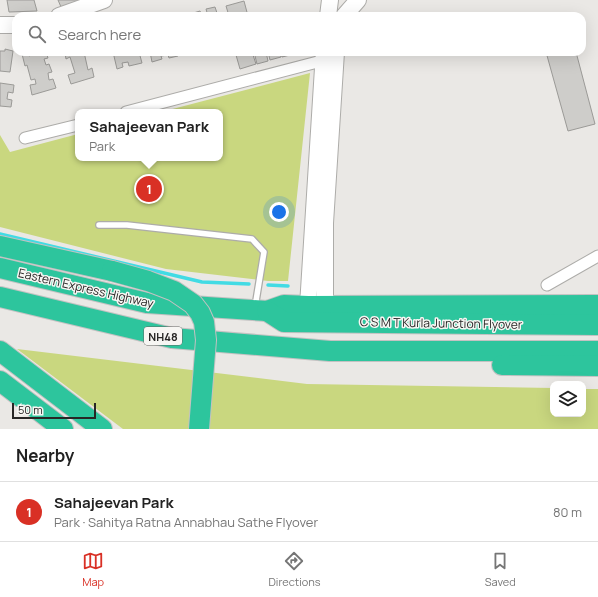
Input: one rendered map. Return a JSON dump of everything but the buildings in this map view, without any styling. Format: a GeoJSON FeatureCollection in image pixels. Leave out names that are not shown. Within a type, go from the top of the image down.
{"type":"FeatureCollection","features":[{"type":"Feature","properties":{"kind":"highway"},"geometry":{"type":"LineString","coordinates":[[0,246],[112,271],[148,281],[174,291],[193,304],[200,313],[204,322],[205,331],[199,429]]}},
{"type":"Feature","properties":{"kind":"highway","name":"Eastern Express Highway"},"geometry":{"type":"LineString","coordinates":[[0,268],[147,303],[261,311]]}},
{"type":"Feature","properties":{"kind":"highway","name":"NH48"},"geometry":{"type":"LineString","coordinates":[[0,297],[172,338],[330,351],[598,351]]}},
{"type":"Feature","properties":{"kind":"highway"},"geometry":{"type":"LineString","coordinates":[[261,311],[284,305],[598,305]]}},
{"type":"Feature","properties":{"kind":"highway","name":"C S M T Kurla Junction Flyover"},"geometry":{"type":"LineString","coordinates":[[261,311],[284,322],[598,325]]}},
{"type":"Feature","properties":{"kind":"highway"},"geometry":{"type":"LineString","coordinates":[[0,351],[102,429]]}},
{"type":"Feature","properties":{"kind":"highway"},"geometry":{"type":"LineString","coordinates":[[330,351],[360,364],[598,366]]}},
{"type":"Feature","properties":{"kind":"highway"},"geometry":{"type":"LineString","coordinates":[[0,381],[63,429]]}},
{"type":"Feature","properties":{"kind":"street"},"geometry":{"type":"LineString","coordinates":[[70,12],[104,0]]}},
{"type":"Feature","properties":{"kind":"street"},"geometry":{"type":"LineString","coordinates":[[328,12],[330,0]]}},
{"type":"Feature","properties":{"kind":"street"},"geometry":{"type":"LineString","coordinates":[[340,12],[341,0]]}},
{"type":"Feature","properties":{"kind":"street"},"geometry":{"type":"LineString","coordinates":[[348,12],[358,0]]}},
{"type":"Feature","properties":{"kind":"street"},"geometry":{"type":"LineString","coordinates":[[0,24],[12,25]]}},
{"type":"Feature","properties":{"kind":"street"},"geometry":{"type":"LineString","coordinates":[[137,109],[326,56]]}},
{"type":"Feature","properties":{"kind":"street"},"geometry":{"type":"LineString","coordinates":[[316,306],[330,56]]}},
{"type":"Feature","properties":{"kind":"street"},"geometry":{"type":"LineString","coordinates":[[25,138],[75,125]]}},
{"type":"Feature","properties":{"kind":"street"},"geometry":{"type":"LineString","coordinates":[[547,284],[598,256]]}},
{"type":"Feature","properties":{"kind":"lane"},"geometry":{"type":"LineString","coordinates":[[99,225],[127,225],[252,239],[264,252],[261,311]]}},
{"type":"Feature","properties":{"kind":"green space"},"geometry":{"type":"Polygon","coordinates":[[[310,73],[288,281],[268,281],[166,269],[0,227],[0,135],[10,152],[75,135],[75,161],[223,161],[223,109],[172,109],[310,73]]]}},
{"type":"Feature","properties":{"kind":"green space"},"geometry":{"type":"Polygon","coordinates":[[[17,349],[307,384],[550,388],[550,417],[586,417],[586,389],[598,389],[598,429],[123,429],[17,349]]]}},
{"type":"Feature","properties":{"kind":"waterway"},"geometry":{"type":"LineString","coordinates":[[0,234],[202,282],[249,284]]}},
{"type":"Feature","properties":{"kind":"waterway"},"geometry":{"type":"LineString","coordinates":[[268,285],[288,286]]}},
{"type":"Feature","properties":{"kind":"place","name":"Sahajeevan Park"},"geometry":{"type":"Point","coordinates":[149,189]}}]}
